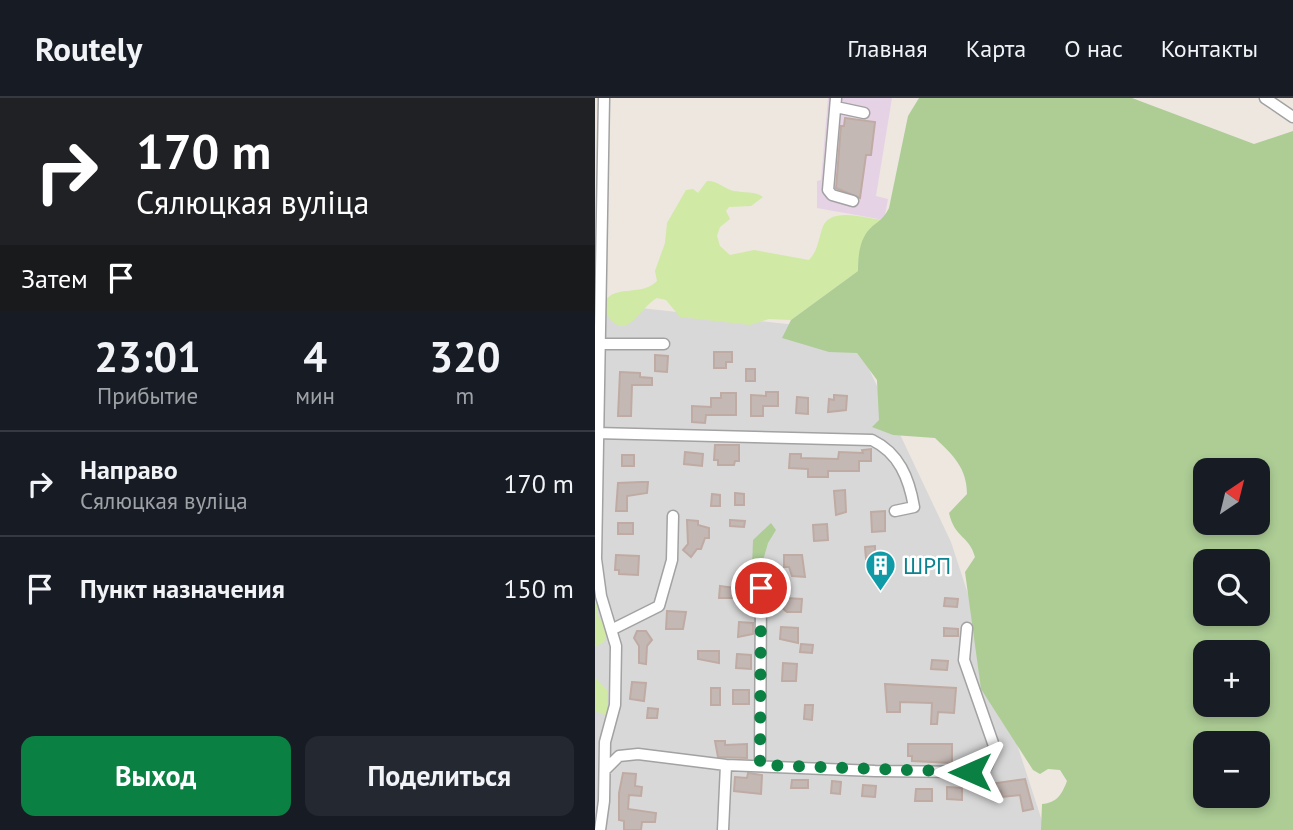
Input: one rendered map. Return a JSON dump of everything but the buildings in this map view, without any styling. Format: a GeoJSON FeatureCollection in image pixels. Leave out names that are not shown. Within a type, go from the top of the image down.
{"type":"FeatureCollection","features":[{"type":"Feature","properties":{"kind":"street"},"geometry":{"type":"LineString","coordinates":[[600,830],[605,742],[615,705],[613,629],[601,596],[596,558],[596,433],[604,191],[604,98]]}},
{"type":"Feature","properties":{"kind":"street"},"geometry":{"type":"LineString","coordinates":[[1265,98],[1293,117]]}},
{"type":"Feature","properties":{"kind":"street"},"geometry":{"type":"LineString","coordinates":[[853,201],[832,195],[828,190],[836,102],[864,113]]}},
{"type":"Feature","properties":{"kind":"street"},"geometry":{"type":"LineString","coordinates":[[598,344],[664,344]]}},
{"type":"Feature","properties":{"kind":"street"},"geometry":{"type":"LineString","coordinates":[[596,433],[872,440],[888,447],[897,458],[911,492],[914,507],[895,511]]}},
{"type":"Feature","properties":{"kind":"street"},"geometry":{"type":"LineString","coordinates":[[613,629],[659,606],[672,560],[673,516]]}},
{"type":"Feature","properties":{"kind":"street"},"geometry":{"type":"LineString","coordinates":[[760,765],[761,588]]}},
{"type":"Feature","properties":{"kind":"street"},"geometry":{"type":"LineString","coordinates":[[605,770],[619,756],[638,754],[726,765],[970,772],[988,766],[994,746],[964,660],[967,628]]}},
{"type":"Feature","properties":{"kind":"street"},"geometry":{"type":"LineString","coordinates":[[723,830],[726,765]]}},
{"type":"Feature","properties":{"kind":"shaded area"},"geometry":{"type":"Polygon","coordinates":[[[828,98],[892,98],[876,196],[888,199],[884,220],[817,208],[817,181],[821,180],[828,98]]]}},
{"type":"Feature","properties":{"kind":"shaded area"},"geometry":{"type":"Polygon","coordinates":[[[595,303],[851,331],[951,542],[1045,830],[595,830],[595,303]]]}},
{"type":"Feature","properties":{"kind":"green space"},"geometry":{"type":"Polygon","coordinates":[[[919,98],[1132,98],[1254,144],[1293,131],[1293,830],[1041,830],[1042,804],[1052,802],[1058,797],[1067,781],[1060,770],[1048,769],[1040,774],[1033,770],[981,689],[965,572],[975,557],[969,544],[955,528],[949,513],[967,494],[962,469],[935,438],[893,435],[872,427],[879,420],[877,380],[857,353],[829,352],[782,338],[791,320],[858,271],[859,251],[864,236],[889,208],[908,116],[919,98]]]}},
{"type":"Feature","properties":{"kind":"green space"},"geometry":{"type":"Polygon","coordinates":[[[707,181],[730,190],[763,197],[751,206],[729,207],[726,211],[730,219],[720,227],[717,236],[720,246],[730,255],[754,250],[809,260],[816,249],[822,229],[832,217],[849,215],[884,220],[872,230],[864,242],[858,271],[791,320],[769,319],[750,325],[680,317],[666,300],[657,298],[630,323],[617,325],[602,306],[613,294],[643,289],[657,281],[655,271],[665,243],[667,223],[686,190],[693,189],[698,193],[707,181]]]}},
{"type":"Feature","properties":{"kind":"green space"},"geometry":{"type":"Polygon","coordinates":[[[771,523],[776,530],[768,543],[760,571],[752,567],[753,540],[771,523]]]}},
{"type":"Feature","properties":{"kind":"green space"},"geometry":{"type":"Polygon","coordinates":[[[595,593],[599,620],[604,619],[609,631],[604,642],[595,647],[595,593]]]}},
{"type":"Feature","properties":{"kind":"green space"},"geometry":{"type":"Polygon","coordinates":[[[595,677],[607,690],[607,716],[595,711],[595,677]]]}},
{"type":"Feature","properties":{"kind":"place","name":"ШРП"},"geometry":{"type":"Point","coordinates":[880,592]}},
{"type":"Feature","properties":{"kind":"route"},"geometry":{"type":"LineString","coordinates":[[761,588],[760,765],[875,771],[970,772]]}}]}
